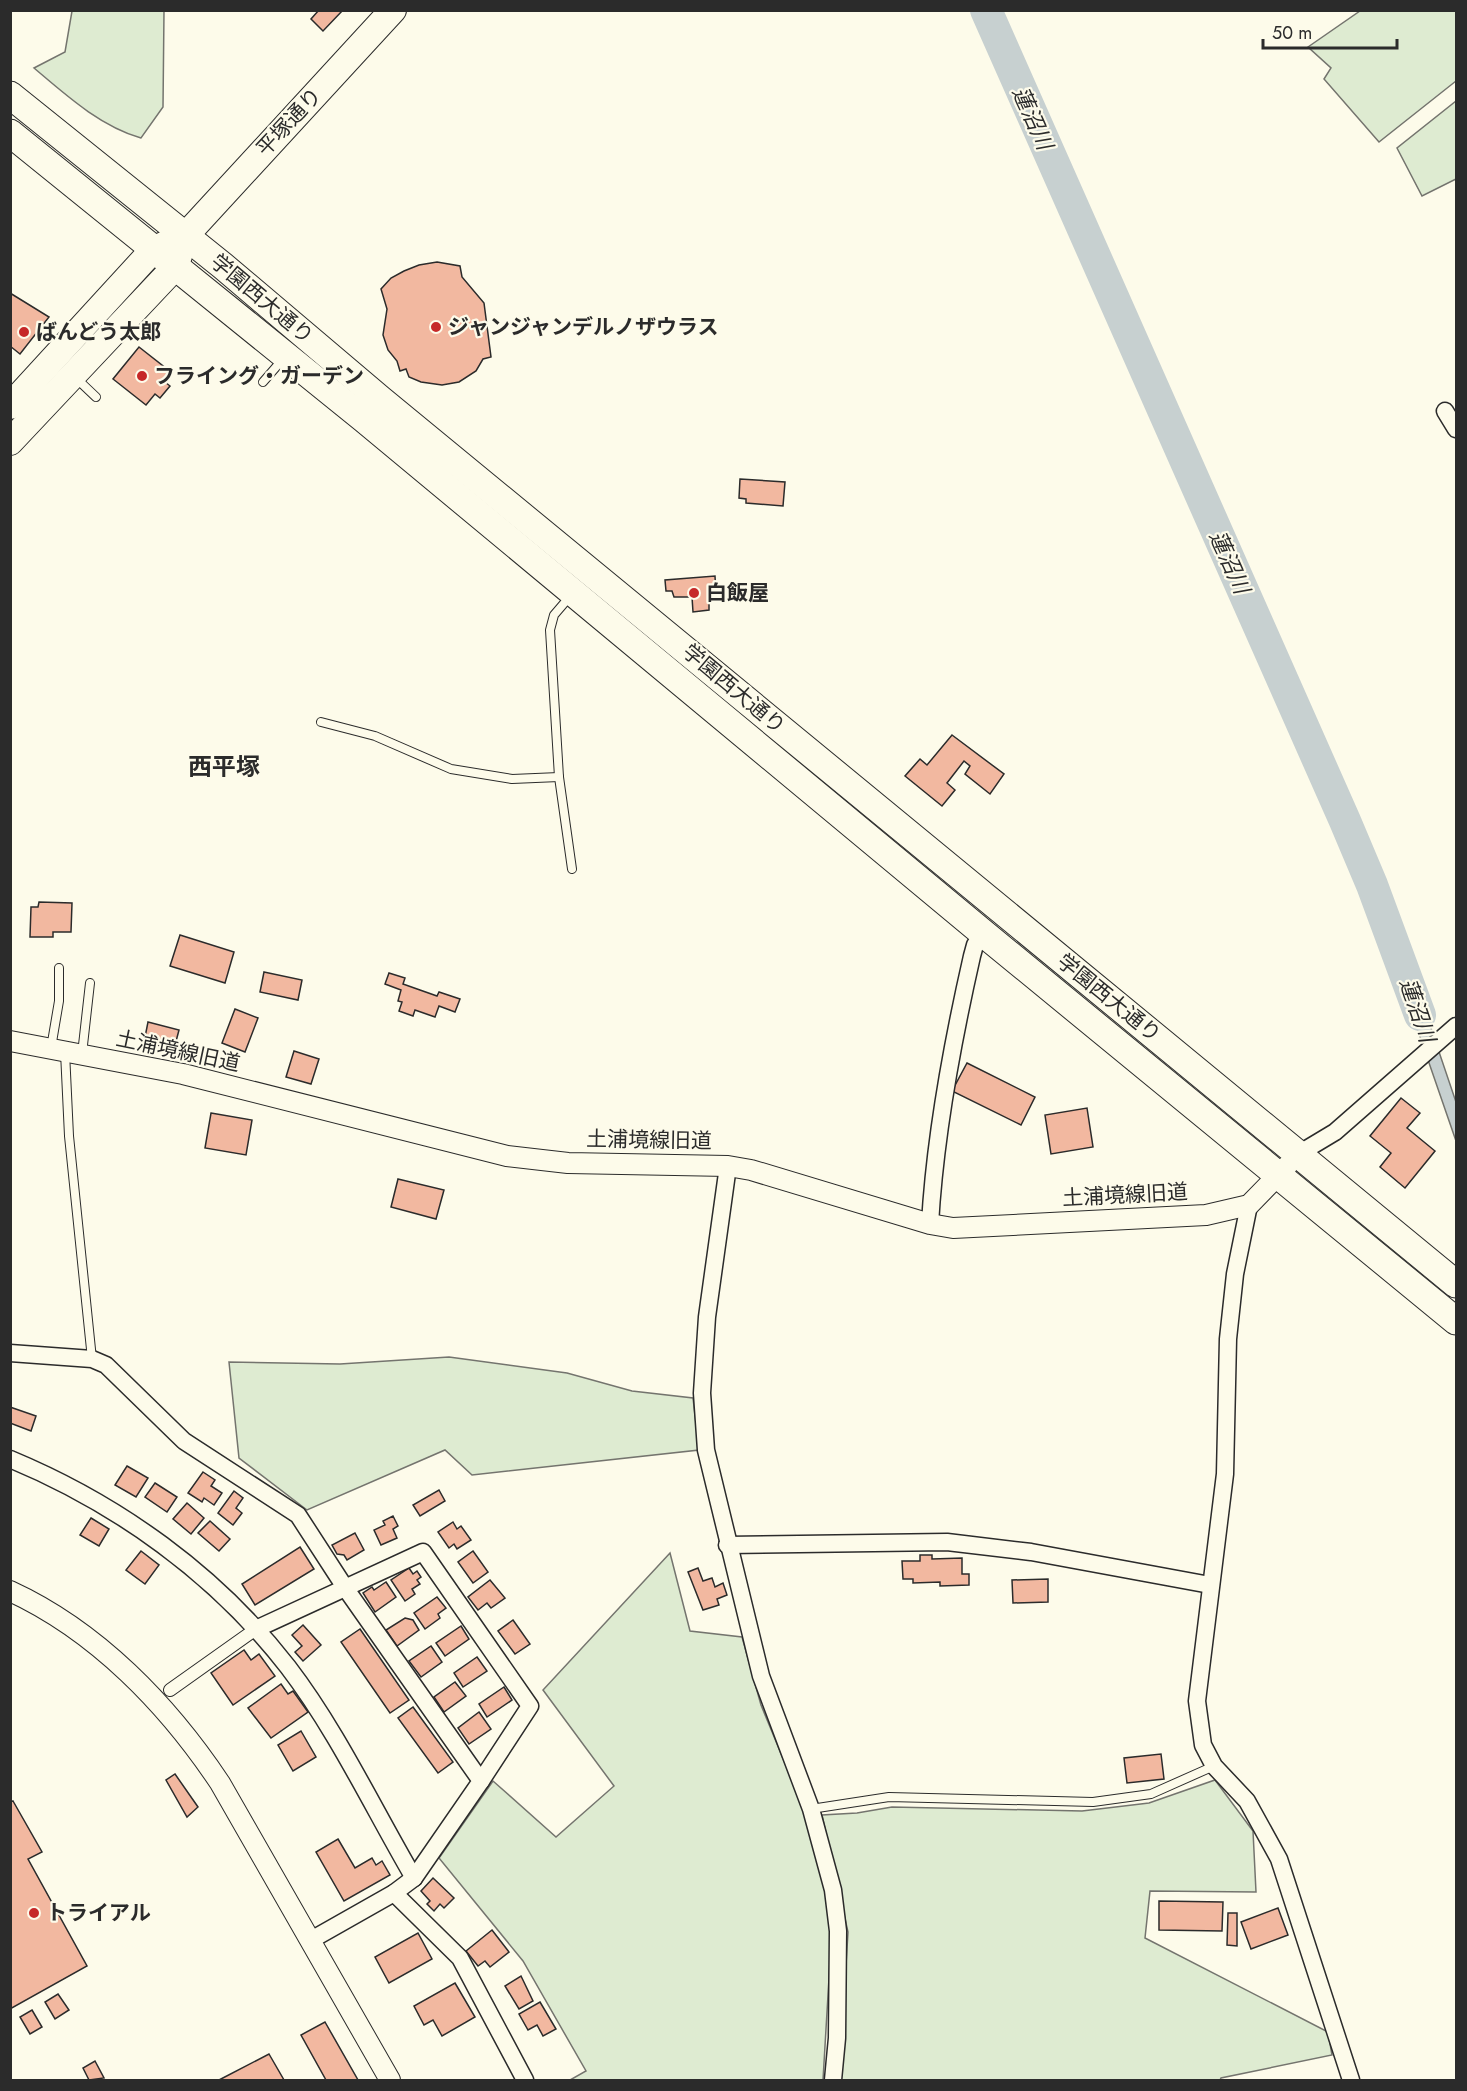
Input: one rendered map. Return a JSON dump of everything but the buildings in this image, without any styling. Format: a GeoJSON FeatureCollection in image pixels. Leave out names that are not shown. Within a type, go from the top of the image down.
{"type":"FeatureCollection","features":[{"type":"Feature","properties":{"kind":"highway","name":"学園西大通り"},"geometry":{"type":"LineString","coordinates":[[10,95],[186,235],[380,399],[1300,1153],[1456,1284]]}},
{"type":"Feature","properties":{"kind":"highway","name":"学園西大通り"},"geometry":{"type":"LineString","coordinates":[[10,133],[285,356],[1456,1321]]}},
{"type":"Feature","properties":{"kind":"main road","name":"平塚通り"},"geometry":{"type":"LineString","coordinates":[[153,250],[186,235],[393,10]]}},
{"type":"Feature","properties":{"kind":"main road","name":"平塚通り"},"geometry":{"type":"LineString","coordinates":[[175,267],[186,235]]}},
{"type":"Feature","properties":{"kind":"main road"},"geometry":{"type":"LineString","coordinates":[[10,406],[47,369],[153,250]]}},
{"type":"Feature","properties":{"kind":"main road"},"geometry":{"type":"LineString","coordinates":[[10,442],[175,267]]}},
{"type":"Feature","properties":{"kind":"street"},"geometry":{"type":"LineString","coordinates":[[1445,411],[1456,429]]}},
{"type":"Feature","properties":{"kind":"street"},"geometry":{"type":"LineString","coordinates":[[930,1224],[933,1181],[946,1087],[972,957],[975,945],[983,933]]}},
{"type":"Feature","properties":{"kind":"street"},"geometry":{"type":"LineString","coordinates":[[1351,2080],[1279,1859],[1247,1801],[1214,1766],[1203,1746],[1197,1701],[1225,1474],[1228,1339],[1235,1274],[1249,1205],[1300,1153],[1335,1132],[1453,1029]]}},
{"type":"Feature","properties":{"kind":"street","name":"土浦境線旧道"},"geometry":{"type":"LineString","coordinates":[[10,1041],[183,1074],[507,1156],[568,1163],[728,1166],[751,1170],[930,1224],[974,1228],[1206,1215],[1249,1205]]}},
{"type":"Feature","properties":{"kind":"street"},"geometry":{"type":"LineString","coordinates":[[728,1166],[707,1317],[702,1393],[706,1450],[727,1545],[761,1676],[811,1809],[833,1890],[838,1931],[837,2038],[833,2080]]}},
{"type":"Feature","properties":{"kind":"street"},"geometry":{"type":"LineString","coordinates":[[10,1353],[93,1359],[106,1365],[184,1441],[298,1515],[346,1589],[481,1781]]}},
{"type":"Feature","properties":{"kind":"street"},"geometry":{"type":"LineString","coordinates":[[10,1459],[74,1488],[166,1546],[205,1578],[256,1629],[288,1667],[320,1714],[414,1878]]}},
{"type":"Feature","properties":{"kind":"street"},"geometry":{"type":"LineString","coordinates":[[727,1545],[947,1542],[1031,1552],[1210,1585]]}},
{"type":"Feature","properties":{"kind":"street"},"geometry":{"type":"LineString","coordinates":[[170,1690],[256,1629],[423,1552],[530,1706],[414,1878],[394,1893],[311,1940]]}},
{"type":"Feature","properties":{"kind":"street"},"geometry":{"type":"LineString","coordinates":[[10,1591],[88,1640],[120,1665],[179,1726],[220,1783],[390,2080]]}},
{"type":"Feature","properties":{"kind":"street"},"geometry":{"type":"LineString","coordinates":[[394,1893],[460,1958],[525,2080]]}},
{"type":"Feature","properties":{"kind":"lane"},"geometry":{"type":"LineString","coordinates":[[263,382],[285,356]]}},
{"type":"Feature","properties":{"kind":"lane"},"geometry":{"type":"LineString","coordinates":[[74,375],[96,397]]}},
{"type":"Feature","properties":{"kind":"lane"},"geometry":{"type":"LineString","coordinates":[[572,594],[554,615],[550,630],[559,777],[572,869]]}},
{"type":"Feature","properties":{"kind":"lane"},"geometry":{"type":"LineString","coordinates":[[321,722],[375,736],[451,769],[512,779],[559,777]]}},
{"type":"Feature","properties":{"kind":"lane"},"geometry":{"type":"LineString","coordinates":[[59,968],[59,1001],[66,1052],[69,1136],[93,1359]]}},
{"type":"Feature","properties":{"kind":"lane"},"geometry":{"type":"LineString","coordinates":[[66,1052],[90,983]]}},
{"type":"Feature","properties":{"kind":"lane"},"geometry":{"type":"LineString","coordinates":[[811,1809],[889,1797],[1093,1802],[1151,1794],[1214,1766]]}},
{"type":"Feature","properties":{"kind":"green space"},"geometry":{"type":"Polygon","coordinates":[[[72,11],[164,11],[163,107],[141,138],[98,118],[34,68],[65,52],[72,11]]]}},
{"type":"Feature","properties":{"kind":"green space"},"geometry":{"type":"Polygon","coordinates":[[[1360,11],[1456,11],[1456,81],[1379,142],[1324,79],[1331,68],[1308,47],[1360,11]]]}},
{"type":"Feature","properties":{"kind":"green space"},"geometry":{"type":"Polygon","coordinates":[[[1456,101],[1456,179],[1422,196],[1397,148],[1456,101]]]}},
{"type":"Feature","properties":{"kind":"green space"},"geometry":{"type":"Polygon","coordinates":[[[449,1357],[567,1373],[632,1391],[693,1398],[699,1450],[472,1475],[445,1450],[307,1510],[239,1458],[229,1362],[340,1364],[449,1357]]]}},
{"type":"Feature","properties":{"kind":"green space"},"geometry":{"type":"Polygon","coordinates":[[[670,1553],[690,1631],[742,1637],[761,1705],[808,1819],[824,1880],[832,1927],[823,2080],[570,2080],[586,2071],[523,1961],[439,1858],[493,1781],[556,1837],[614,1786],[543,1690],[670,1553]]]}},
{"type":"Feature","properties":{"kind":"green space"},"geometry":{"type":"Polygon","coordinates":[[[1215,1780],[1253,1831],[1256,1892],[1150,1891],[1145,1938],[1328,2032],[1332,2055],[1220,2080],[839,2080],[848,1932],[822,1815],[857,1813],[892,1807],[1082,1811],[1149,1803],[1215,1780]]]}},
{"type":"Feature","properties":{"kind":"water"},"geometry":{"type":"Polygon","coordinates":[[[1412,972],[1456,1102],[1456,1141],[1399,976],[1412,972]]]}},
{"type":"Feature","properties":{"kind":"waterway","name":"蓮沼川"},"geometry":{"type":"LineString","coordinates":[[986,10],[1345,821],[1372,885],[1420,1015]]}},
{"type":"Feature","properties":{"kind":"place","name":"ジャンジャンデルノザウラス"},"geometry":{"type":"Point","coordinates":[436,327]}},
{"type":"Feature","properties":{"kind":"place","name":"ばんどう太郎"},"geometry":{"type":"Point","coordinates":[24,332]}},
{"type":"Feature","properties":{"kind":"place","name":"フライング・ガーデン"},"geometry":{"type":"Point","coordinates":[142,376]}},
{"type":"Feature","properties":{"kind":"place","name":"白飯屋"},"geometry":{"type":"Point","coordinates":[694,593]}},
{"type":"Feature","properties":{"kind":"place","name":"トライアル"},"geometry":{"type":"Point","coordinates":[34,1913]}},
{"type":"Feature","properties":{"kind":"district","name":"西平塚"},"geometry":{"type":"Point","coordinates":[224,767]}}]}
